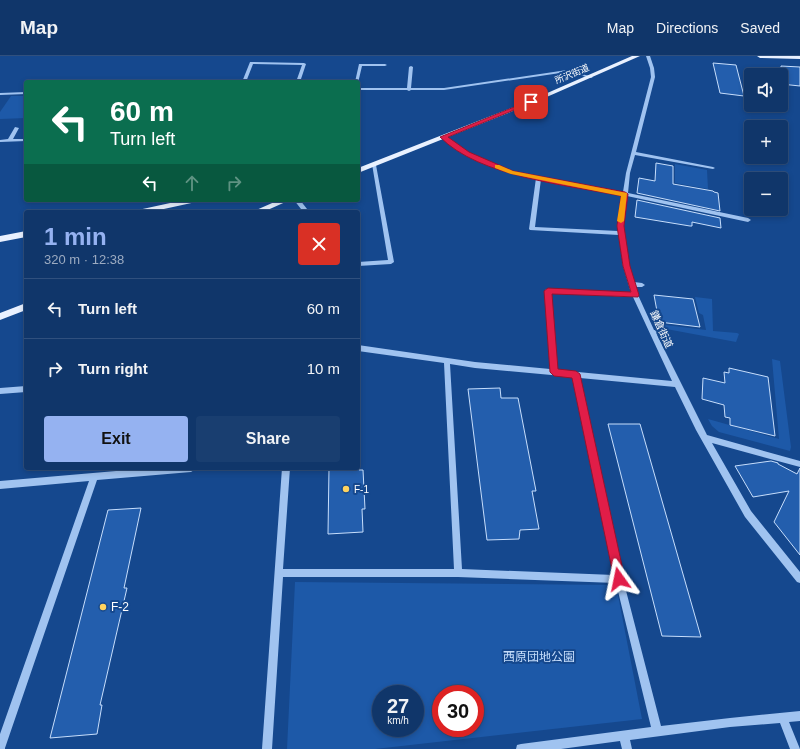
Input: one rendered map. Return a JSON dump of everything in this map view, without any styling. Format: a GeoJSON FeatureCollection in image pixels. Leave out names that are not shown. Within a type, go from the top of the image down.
{"type":"FeatureCollection","features":[{"type":"Feature","properties":{"kind":"main road","name":"所沢街道"},"geometry":{"type":"LineString","coordinates":[[360,170],[591,77],[637,56]]}},
{"type":"Feature","properties":{"kind":"main road"},"geometry":{"type":"LineString","coordinates":[[760,56],[800,58]]}},
{"type":"Feature","properties":{"kind":"main road"},"geometry":{"type":"LineString","coordinates":[[148,210],[186,202]]}},
{"type":"Feature","properties":{"kind":"main road"},"geometry":{"type":"LineString","coordinates":[[261,210],[281,202]]}},
{"type":"Feature","properties":{"kind":"main road"},"geometry":{"type":"LineString","coordinates":[[0,239],[24,234]]}},
{"type":"Feature","properties":{"kind":"main road"},"geometry":{"type":"LineString","coordinates":[[0,317],[24,307]]}},
{"type":"Feature","properties":{"kind":"street","name":"鎌倉街道"},"geometry":{"type":"LineString","coordinates":[[648,56],[653,77],[628,172],[620,226],[626,266],[635,295],[677,384],[705,438],[748,514],[800,580]]}},
{"type":"Feature","properties":{"kind":"street"},"geometry":{"type":"LineString","coordinates":[[245,80],[251,63],[304,64],[299,80]]}},
{"type":"Feature","properties":{"kind":"street"},"geometry":{"type":"LineString","coordinates":[[357,80],[360,65],[385,65]]}},
{"type":"Feature","properties":{"kind":"street"},"geometry":{"type":"LineString","coordinates":[[409,90],[410,67]]}},
{"type":"Feature","properties":{"kind":"street"},"geometry":{"type":"LineString","coordinates":[[360,90],[444,89],[567,71],[591,77]]}},
{"type":"Feature","properties":{"kind":"street"},"geometry":{"type":"LineString","coordinates":[[0,94],[24,93]]}},
{"type":"Feature","properties":{"kind":"street"},"geometry":{"type":"LineString","coordinates":[[10,140],[17,128]]}},
{"type":"Feature","properties":{"kind":"street"},"geometry":{"type":"LineString","coordinates":[[443,137],[466,154],[511,172],[748,220]]}},
{"type":"Feature","properties":{"kind":"street"},"geometry":{"type":"LineString","coordinates":[[0,141],[24,140]]}},
{"type":"Feature","properties":{"kind":"street"},"geometry":{"type":"LineString","coordinates":[[633,153],[713,168]]}},
{"type":"Feature","properties":{"kind":"street"},"geometry":{"type":"LineString","coordinates":[[360,264],[392,262],[374,165]]}},
{"type":"Feature","properties":{"kind":"street"},"geometry":{"type":"LineString","coordinates":[[539,178],[532,229],[621,233]]}},
{"type":"Feature","properties":{"kind":"street"},"geometry":{"type":"LineString","coordinates":[[632,284],[642,285]]}},
{"type":"Feature","properties":{"kind":"street"},"geometry":{"type":"LineString","coordinates":[[554,372],[548,291],[635,295]]}},
{"type":"Feature","properties":{"kind":"street"},"geometry":{"type":"LineString","coordinates":[[652,332],[664,333]]}},
{"type":"Feature","properties":{"kind":"street"},"geometry":{"type":"LineString","coordinates":[[360,348],[447,362],[677,384]]}},
{"type":"Feature","properties":{"kind":"street"},"geometry":{"type":"LineString","coordinates":[[447,362],[458,573]]}},
{"type":"Feature","properties":{"kind":"street"},"geometry":{"type":"LineString","coordinates":[[576,374],[619,579],[657,730]]}},
{"type":"Feature","properties":{"kind":"street"},"geometry":{"type":"LineString","coordinates":[[0,391],[24,389]]}},
{"type":"Feature","properties":{"kind":"street"},"geometry":{"type":"LineString","coordinates":[[705,438],[800,464]]}},
{"type":"Feature","properties":{"kind":"street"},"geometry":{"type":"LineString","coordinates":[[0,485],[169,470]]}},
{"type":"Feature","properties":{"kind":"street"},"geometry":{"type":"LineString","coordinates":[[268,749],[286,470]]}},
{"type":"Feature","properties":{"kind":"street"},"geometry":{"type":"LineString","coordinates":[[0,748],[94,477]]}},
{"type":"Feature","properties":{"kind":"street"},"geometry":{"type":"LineString","coordinates":[[279,573],[458,573],[619,579]]}},
{"type":"Feature","properties":{"kind":"street"},"geometry":{"type":"LineString","coordinates":[[521,749],[624,736],[657,730],[800,716]]}},
{"type":"Feature","properties":{"kind":"street"},"geometry":{"type":"LineString","coordinates":[[782,718],[795,749]]}},
{"type":"Feature","properties":{"kind":"street"},"geometry":{"type":"LineString","coordinates":[[624,736],[627,749]]}},
{"type":"Feature","properties":{"kind":"green space"},"geometry":{"type":"Polygon","coordinates":[[[11,96],[24,96],[24,118],[0,119],[0,112],[11,96]]]}},
{"type":"Feature","properties":{"kind":"green space"},"geometry":{"type":"Polygon","coordinates":[[[675,164],[707,170],[708,189],[675,183],[675,164]]]}},
{"type":"Feature","properties":{"kind":"green space"},"geometry":{"type":"Polygon","coordinates":[[[695,297],[712,299],[713,331],[737,333],[739,334],[736,342],[661,328],[658,324],[706,330],[703,315],[699,313],[695,297]]]}},
{"type":"Feature","properties":{"kind":"green space"},"geometry":{"type":"Polygon","coordinates":[[[772,359],[780,361],[791,447],[790,451],[719,432],[712,426],[708,419],[779,439],[772,359]]]}},
{"type":"Feature","properties":{"kind":"green space","name":"西原団地公園"},"geometry":{"type":"Polygon","coordinates":[[[295,582],[616,585],[642,719],[484,737],[484,685],[432,685],[432,737],[482,737],[375,749],[287,749],[295,582]]]}},
{"type":"Feature","properties":{"kind":"building"},"geometry":{"type":"Polygon","coordinates":[[[713,63],[736,65],[744,96],[720,93],[713,63]]]}},
{"type":"Feature","properties":{"kind":"building"},"geometry":{"type":"Polygon","coordinates":[[[781,66],[800,67],[800,86],[788,85],[788,68],[781,68],[781,66]]]}},
{"type":"Feature","properties":{"kind":"building"},"geometry":{"type":"Polygon","coordinates":[[[656,163],[673,166],[673,184],[718,193],[720,211],[637,193],[639,178],[655,181],[656,163]]]}},
{"type":"Feature","properties":{"kind":"building"},"geometry":{"type":"Polygon","coordinates":[[[637,200],[720,218],[721,228],[692,222],[692,226],[690,226],[635,217],[637,200]]]}},
{"type":"Feature","properties":{"kind":"building"},"geometry":{"type":"Polygon","coordinates":[[[654,295],[693,299],[700,327],[659,322],[654,295]]]}},
{"type":"Feature","properties":{"kind":"building"},"geometry":{"type":"Polygon","coordinates":[[[729,368],[768,377],[775,436],[730,425],[730,418],[725,417],[724,405],[702,399],[703,378],[725,383],[724,372],[729,373],[729,368]]]}},
{"type":"Feature","properties":{"kind":"building"},"geometry":{"type":"Polygon","coordinates":[[[500,388],[501,398],[518,398],[536,491],[532,491],[539,529],[520,530],[519,539],[487,540],[468,389],[500,388]]]}},
{"type":"Feature","properties":{"kind":"building"},"geometry":{"type":"Polygon","coordinates":[[[608,424],[640,424],[701,637],[662,636],[608,424]]]}},
{"type":"Feature","properties":{"kind":"building"},"geometry":{"type":"Polygon","coordinates":[[[771,461],[778,463],[797,474],[800,468],[800,555],[774,522],[789,491],[753,497],[735,466],[771,461]]]}},
{"type":"Feature","properties":{"kind":"building","name":"F-1"},"geometry":{"type":"Polygon","coordinates":[[[329,470],[363,470],[365,509],[362,509],[363,532],[328,534],[329,470]]]}},
{"type":"Feature","properties":{"kind":"building","name":"F-2"},"geometry":{"type":"Polygon","coordinates":[[[141,508],[124,588],[127,588],[100,705],[102,705],[97,734],[50,738],[108,510],[141,508]]]}},
{"type":"Feature","properties":{"kind":"slow traffic"},"geometry":{"type":"LineString","coordinates":[[497,166],[511,172],[625,194],[621,221]]}},
{"type":"Feature","properties":{"kind":"place","name":"F-1"},"geometry":{"type":"Point","coordinates":[346,489]}},
{"type":"Feature","properties":{"kind":"place","name":"F-2"},"geometry":{"type":"Point","coordinates":[103,607]}},
{"type":"Feature","properties":{"kind":"route"},"geometry":{"type":"LineString","coordinates":[[531,102],[443,137],[466,154],[511,172],[625,194],[620,226],[626,266],[635,295],[548,291],[554,372],[576,374],[619,579]]}}]}
